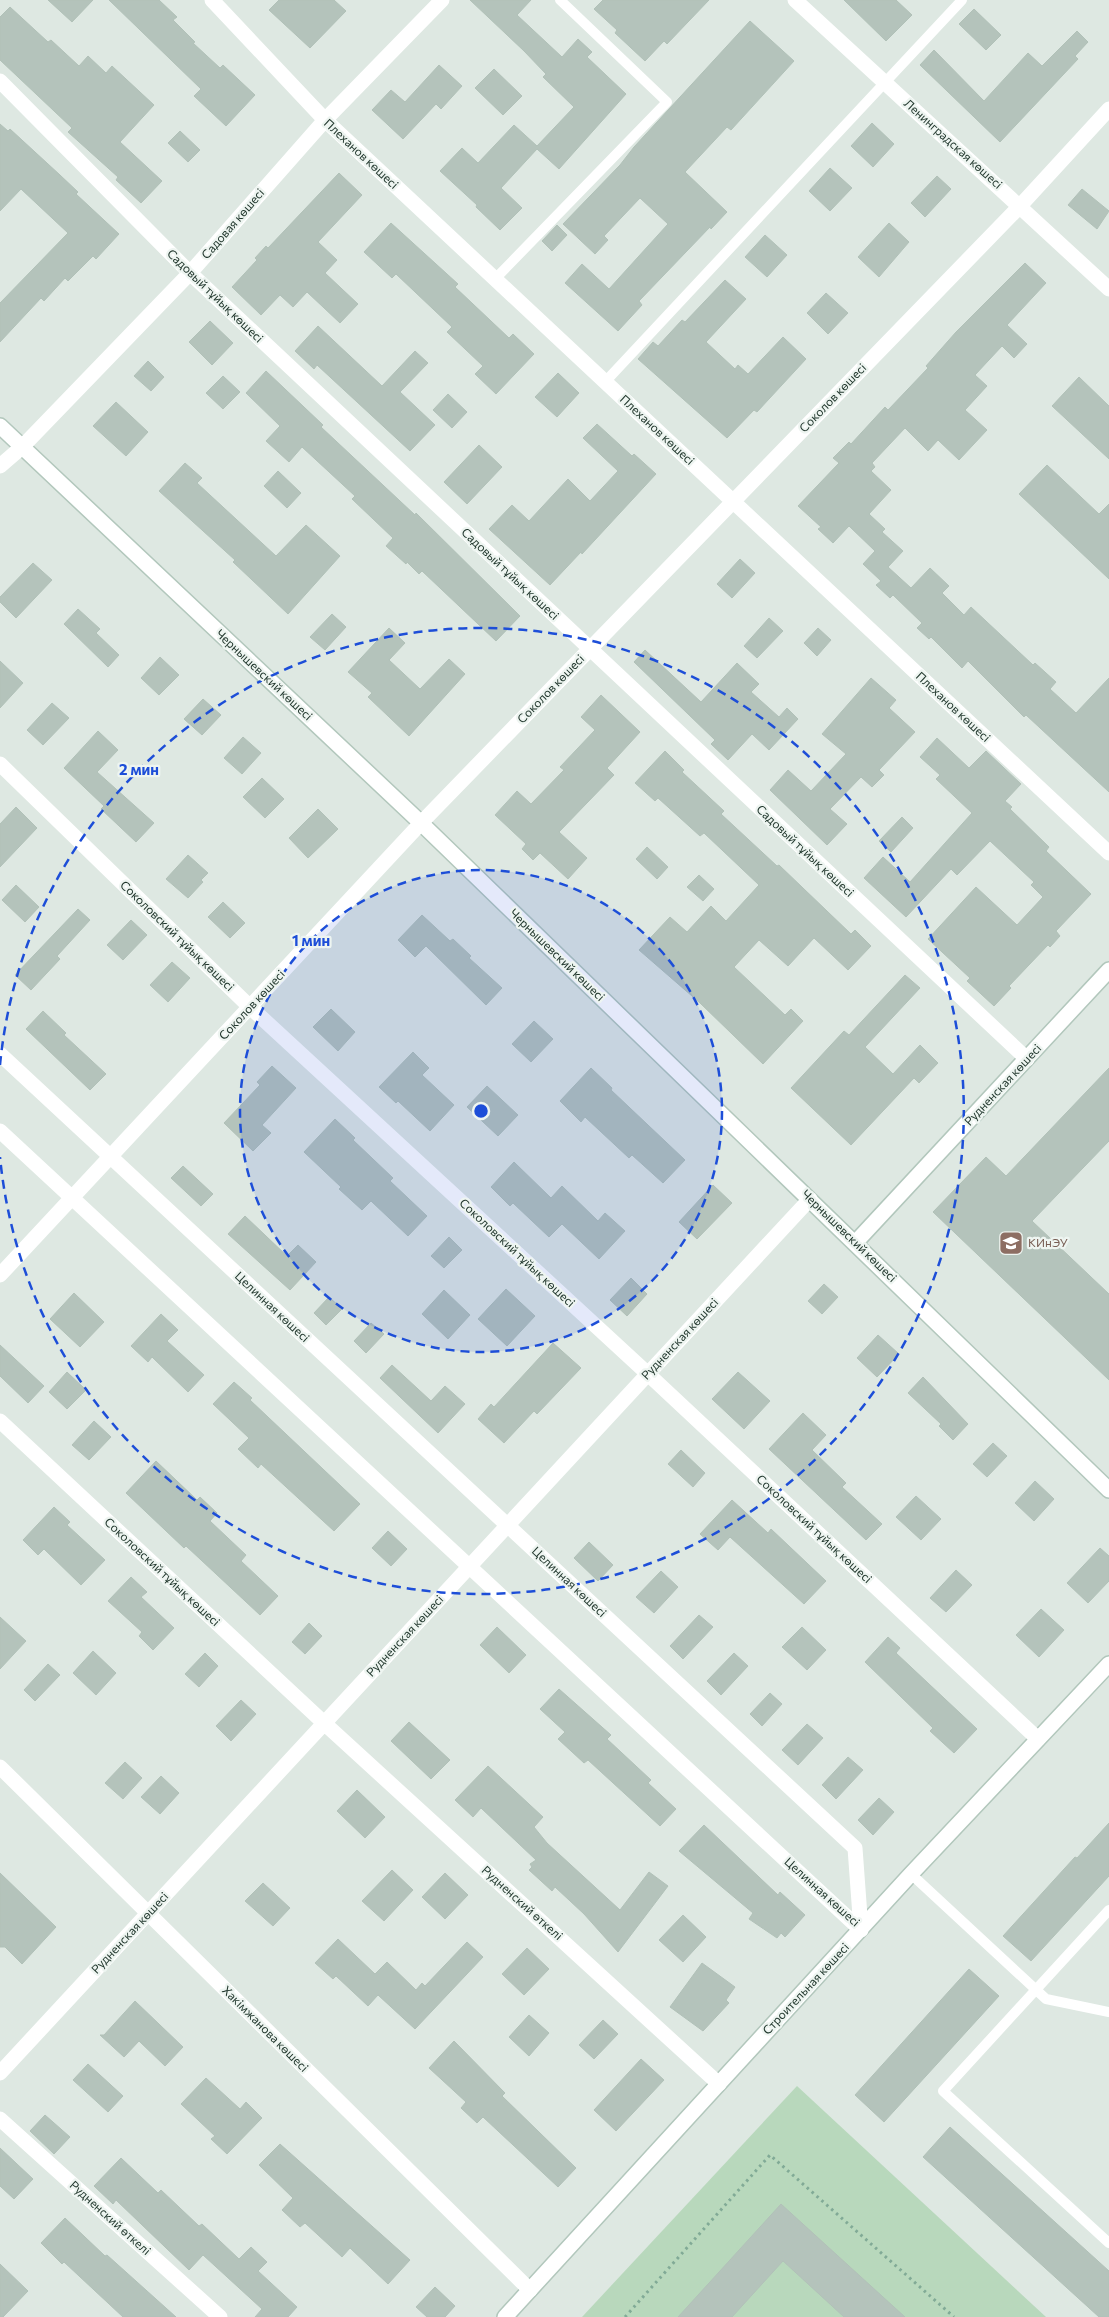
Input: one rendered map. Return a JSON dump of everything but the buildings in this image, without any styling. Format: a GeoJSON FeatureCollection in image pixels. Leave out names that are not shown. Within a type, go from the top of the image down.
{"type":"FeatureCollection","features":[{"type":"Feature","properties":{"kind":"street","name":"Плеханов көшесі"},"geometry":{"type":"LineString","coordinates":[[212,0],[325,120],[1109,854]]}},
{"type":"Feature","properties":{"kind":"street","name":"Садовая көшесі"},"geometry":{"type":"LineString","coordinates":[[0,466],[22,447],[190,273],[325,120],[442,0]]}},
{"type":"Feature","properties":{"kind":"street","name":"Ленинградская көшесі"},"geometry":{"type":"LineString","coordinates":[[795,0],[1109,289]]}},
{"type":"Feature","properties":{"kind":"street","name":"Садовый тұйық көшесі"},"geometry":{"type":"LineString","coordinates":[[0,82],[190,273],[1027,1059]]}},
{"type":"Feature","properties":{"kind":"street","name":"Соколов көшесі"},"geometry":{"type":"LineString","coordinates":[[0,1274],[421,823],[1020,206],[1109,109]]}},
{"type":"Feature","properties":{"kind":"street","name":"Чернышевский көшесі"},"geometry":{"type":"LineString","coordinates":[[0,426],[421,823],[1109,1490]]}},
{"type":"Feature","properties":{"kind":"street","name":"Соколовский тұйық көшесі"},"geometry":{"type":"LineString","coordinates":[[0,764],[250,1007],[648,1374],[1038,1739]]}},
{"type":"Feature","properties":{"kind":"street","name":"Рудненская көшесі"},"geometry":{"type":"LineString","coordinates":[[855,1243],[1109,970]]}},
{"type":"Feature","properties":{"kind":"street","name":"Целинная көшесі"},"geometry":{"type":"LineString","coordinates":[[0,1054],[855,1848],[861,1930]]}},
{"type":"Feature","properties":{"kind":"street","name":"Целинная көшесі"},"geometry":{"type":"LineString","coordinates":[[0,1132],[861,1930]]}},
{"type":"Feature","properties":{"kind":"street","name":"Рудненская көшесі"},"geometry":{"type":"LineString","coordinates":[[0,2073],[810,1199]]}},
{"type":"Feature","properties":{"kind":"street","name":"Соколовский тұйық көшесі"},"geometry":{"type":"LineString","coordinates":[[0,1421],[324,1723]]}},
{"type":"Feature","properties":{"kind":"street","name":"Строительная көшесі"},"geometry":{"type":"LineString","coordinates":[[505,2317],[911,1874],[1109,1664]]}},
{"type":"Feature","properties":{"kind":"street","name":"Рудненский өткелі"},"geometry":{"type":"LineString","coordinates":[[324,1723],[719,2084]]}},
{"type":"Feature","properties":{"kind":"street","name":"Хакімжанова көшесі"},"geometry":{"type":"LineString","coordinates":[[0,1767],[530,2290]]}},
{"type":"Feature","properties":{"kind":"street","name":"Рудненский өткелі"},"geometry":{"type":"LineString","coordinates":[[0,2119],[220,2317]]}},
{"type":"Feature","properties":{"kind":"lane"},"geometry":{"type":"LineString","coordinates":[[495,279],[667,102],[560,0]]}},
{"type":"Feature","properties":{"kind":"lane"},"geometry":{"type":"LineString","coordinates":[[605,382],[962,0]]}},
{"type":"Feature","properties":{"kind":"lane"},"geometry":{"type":"LineString","coordinates":[[911,1874],[1046,1999],[1109,2012]]}},
{"type":"Feature","properties":{"kind":"lane"},"geometry":{"type":"LineString","coordinates":[[1109,1910],[943,2091],[1109,2243]]}},
{"type":"Feature","properties":{"kind":"path"},"geometry":{"type":"LineString","coordinates":[[625,2317],[770,2155],[954,2317]]}},
{"type":"Feature","properties":{"kind":"green space"},"geometry":{"type":"Polygon","coordinates":[[[797,2086],[1046,2317],[582,2317],[797,2086]]]}},
{"type":"Feature","properties":{"kind":"place","name":"КИнЭУ"},"geometry":{"type":"Point","coordinates":[1011,1243]}}]}
